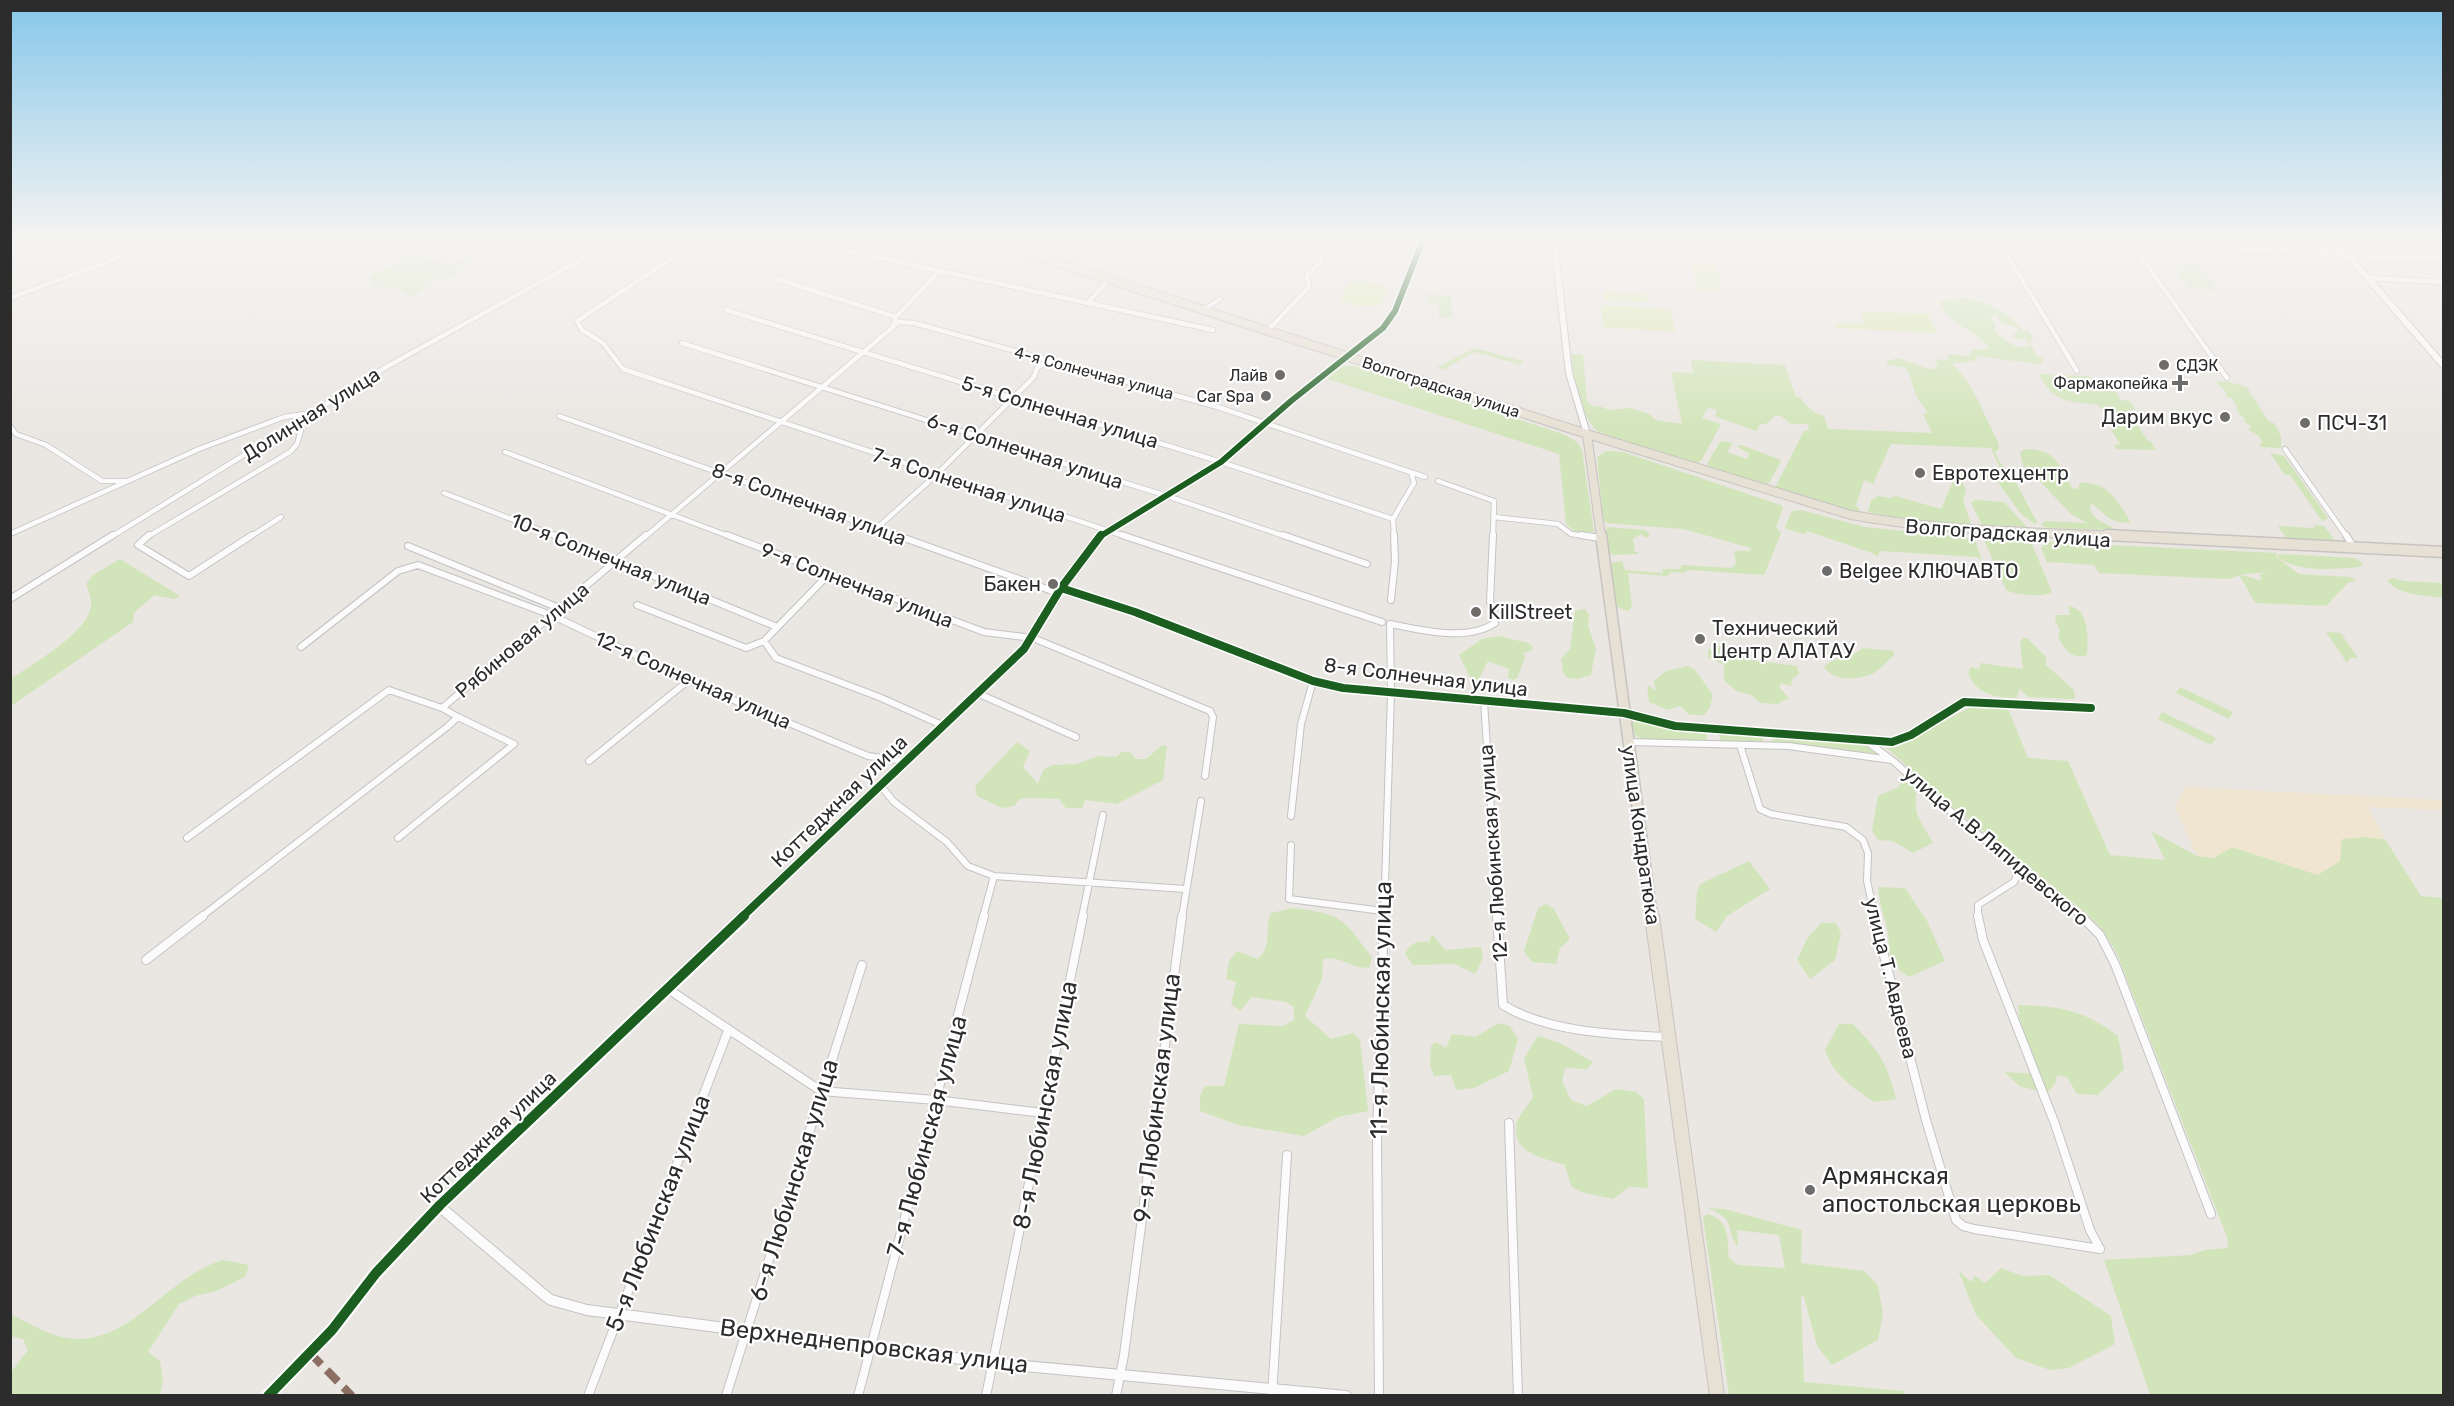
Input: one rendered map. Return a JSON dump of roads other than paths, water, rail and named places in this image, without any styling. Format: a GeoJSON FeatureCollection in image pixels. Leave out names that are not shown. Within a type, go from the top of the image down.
{"type":"FeatureCollection","features":[{"type":"Feature","properties":{"kind":"main road","name":"Волгоградская улица"},"geometry":{"type":"LineString","coordinates":[[1194,306],[1587,434],[1834,511],[1889,522],[1979,529],[2444,556]]}},
{"type":"Feature","properties":{"kind":"main road","name":"улица Кондратюка"},"geometry":{"type":"LineString","coordinates":[[1587,434],[1717,1395]]}},
{"type":"Feature","properties":{"kind":"main road","name":"Волгоградская улица"},"geometry":{"type":"LineString","coordinates":[[2254,545],[2444,552]]}},
{"type":"Feature","properties":{"kind":"street","name":"Долинная улица"},"geometry":{"type":"LineString","coordinates":[[10,599],[388,366],[497,306]]}},
{"type":"Feature","properties":{"kind":"street","name":"7-я Солнечная улица"},"geometry":{"type":"LineString","coordinates":[[600,306],[577,321],[580,329],[600,340],[609,351],[614,363],[623,369],[1382,622]]}},
{"type":"Feature","properties":{"kind":"street"},"geometry":{"type":"LineString","coordinates":[[860,306],[896,317]]}},
{"type":"Feature","properties":{"kind":"street"},"geometry":{"type":"LineString","coordinates":[[893,327],[896,317],[907,306]]}},
{"type":"Feature","properties":{"kind":"street"},"geometry":{"type":"LineString","coordinates":[[1105,306],[1213,330]]}},
{"type":"Feature","properties":{"kind":"street"},"geometry":{"type":"LineString","coordinates":[[1205,309],[1210,306]]}},
{"type":"Feature","properties":{"kind":"street"},"geometry":{"type":"LineString","coordinates":[[1268,330],[1291,306]]}},
{"type":"Feature","properties":{"kind":"street","name":"Коттеджная улица"},"geometry":{"type":"LineString","coordinates":[[268,1395],[332,1330],[376,1273],[438,1206],[668,989],[1033,638],[1059,590],[1086,550],[1106,531],[1221,462],[1265,422],[1348,357],[1389,320],[1395,306]]}},
{"type":"Feature","properties":{"kind":"street","name":"улица Кондратюка"},"geometry":{"type":"LineString","coordinates":[[1561,306],[1569,372],[1587,434]]}},
{"type":"Feature","properties":{"kind":"street"},"geometry":{"type":"LineString","coordinates":[[2039,306],[2077,371]]}},
{"type":"Feature","properties":{"kind":"street"},"geometry":{"type":"LineString","coordinates":[[2175,306],[2227,378]]}},
{"type":"Feature","properties":{"kind":"street"},"geometry":{"type":"LineString","coordinates":[[2392,306],[2444,366]]}},
{"type":"Feature","properties":{"kind":"street","name":"5-я Солнечная улица"},"geometry":{"type":"LineString","coordinates":[[726,310],[1221,462],[1393,519]]}},
{"type":"Feature","properties":{"kind":"street","name":"4-я Солнечная улица"},"geometry":{"type":"LineString","coordinates":[[893,327],[898,322],[914,323],[1265,422],[1425,477]]}},
{"type":"Feature","properties":{"kind":"street","name":"Рябиновая улица"},"geometry":{"type":"LineString","coordinates":[[146,960],[458,717],[442,708],[893,327]]}},
{"type":"Feature","properties":{"kind":"street","name":"6-я Солнечная улица"},"geometry":{"type":"LineString","coordinates":[[682,343],[1167,496],[1367,564]]}},
{"type":"Feature","properties":{"kind":"street"},"geometry":{"type":"LineString","coordinates":[[877,528],[976,436],[1034,377],[1037,368],[1048,361]]}},
{"type":"Feature","properties":{"kind":"street"},"geometry":{"type":"LineString","coordinates":[[10,534],[199,449],[296,414],[312,413]]}},
{"type":"Feature","properties":{"kind":"street","name":"8-я Солнечная улица"},"geometry":{"type":"LineString","coordinates":[[559,416],[1059,590],[1135,612],[1313,681],[1343,688],[1624,712],[1675,726],[1865,741],[1903,740],[1953,706],[1964,702],[2091,708]]}},
{"type":"Feature","properties":{"kind":"street"},"geometry":{"type":"LineString","coordinates":[[282,517],[189,576],[144,551],[138,545],[142,539],[290,452],[301,437],[301,430],[296,424]]}},
{"type":"Feature","properties":{"kind":"street"},"geometry":{"type":"LineString","coordinates":[[10,426],[16,434],[46,445],[102,481],[133,480]]}},
{"type":"Feature","properties":{"kind":"street"},"geometry":{"type":"LineString","coordinates":[[2285,449],[2353,547]]}},
{"type":"Feature","properties":{"kind":"street","name":"9-я Солнечная улица"},"geometry":{"type":"LineString","coordinates":[[505,452],[984,632],[1033,638],[1210,711],[1213,717],[1205,776]]}},
{"type":"Feature","properties":{"kind":"street"},"geometry":{"type":"LineString","coordinates":[[1391,600],[1395,561],[1393,519],[1414,483],[1412,472]]}},
{"type":"Feature","properties":{"kind":"street"},"geometry":{"type":"LineString","coordinates":[[1438,481],[1494,501],[1494,517],[1558,524],[1571,534],[1600,538]]}},
{"type":"Feature","properties":{"kind":"street","name":"10-я Солнечная улица"},"geometry":{"type":"LineString","coordinates":[[444,493],[618,560],[777,627]]}},
{"type":"Feature","properties":{"kind":"street","name":"11-я Любинская улица"},"geometry":{"type":"LineString","coordinates":[[1379,1395],[1377,1137],[1391,693],[1390,624],[1472,632],[1487,630],[1495,623],[1490,601],[1491,528],[1494,517]]}},
{"type":"Feature","properties":{"kind":"street"},"geometry":{"type":"LineString","coordinates":[[408,546],[559,608]]}},
{"type":"Feature","properties":{"kind":"street","name":"12-я Солнечная улица"},"geometry":{"type":"LineString","coordinates":[[301,647],[398,571],[408,567],[429,567],[551,615],[689,680],[868,756],[905,761]]}},
{"type":"Feature","properties":{"kind":"street"},"geometry":{"type":"LineString","coordinates":[[637,605],[746,648],[764,641],[829,574]]}},
{"type":"Feature","properties":{"kind":"street"},"geometry":{"type":"LineString","coordinates":[[764,641],[776,658],[879,697],[942,725]]}},
{"type":"Feature","properties":{"kind":"street"},"geometry":{"type":"LineString","coordinates":[[589,761],[689,680]]}},
{"type":"Feature","properties":{"kind":"street"},"geometry":{"type":"LineString","coordinates":[[1291,816],[1304,710],[1309,686],[1313,681]]}},
{"type":"Feature","properties":{"kind":"street"},"geometry":{"type":"LineString","coordinates":[[187,838],[389,690],[395,690],[442,708]]}},
{"type":"Feature","properties":{"kind":"street"},"geometry":{"type":"LineString","coordinates":[[977,693],[1076,737]]}},
{"type":"Feature","properties":{"kind":"street","name":"12-я Любинская улица"},"geometry":{"type":"LineString","coordinates":[[1484,701],[1503,1005],[1516,1013],[1588,1032],[1667,1037]]}},
{"type":"Feature","properties":{"kind":"street"},"geometry":{"type":"LineString","coordinates":[[398,838],[514,744],[458,717]]}},
{"type":"Feature","properties":{"kind":"street"},"geometry":{"type":"LineString","coordinates":[[1865,741],[1892,760]]}},
{"type":"Feature","properties":{"kind":"street","name":"улица А.В.Ляпидевского"},"geometry":{"type":"LineString","coordinates":[[1628,742],[1788,746],[1892,760],[2020,869],[2084,918],[2106,944],[2211,1214]]}},
{"type":"Feature","properties":{"kind":"street","name":"улица Т. Авдеева"},"geometry":{"type":"LineString","coordinates":[[1740,745],[1760,810],[1846,827],[1863,840],[1868,854],[1867,881],[1882,952],[1926,1120],[1956,1220],[1963,1226],[1974,1229],[2100,1250],[2090,1230],[2055,1124],[1983,940],[1977,912],[1978,905],[2014,882],[2020,869]]}},
{"type":"Feature","properties":{"kind":"street"},"geometry":{"type":"LineString","coordinates":[[880,785],[886,796],[908,815],[943,839],[971,868],[994,876],[1186,889]]}},
{"type":"Feature","properties":{"kind":"street","name":"9-я Любинская улица"},"geometry":{"type":"LineString","coordinates":[[1116,1395],[1186,889],[1189,885],[1201,801]]}},
{"type":"Feature","properties":{"kind":"street","name":"8-я Любинская улица"},"geometry":{"type":"LineString","coordinates":[[986,1395],[1103,815]]}},
{"type":"Feature","properties":{"kind":"street"},"geometry":{"type":"LineString","coordinates":[[1291,845],[1288,899],[1383,910]]}},
{"type":"Feature","properties":{"kind":"street","name":"7-я Любинская улица"},"geometry":{"type":"LineString","coordinates":[[858,1395],[994,876]]}},
{"type":"Feature","properties":{"kind":"street","name":"6-я Любинская улица"},"geometry":{"type":"LineString","coordinates":[[726,1395],[862,965]]}},
{"type":"Feature","properties":{"kind":"street"},"geometry":{"type":"LineString","coordinates":[[668,989],[821,1091],[936,1100],[1043,1113]]}},
{"type":"Feature","properties":{"kind":"street","name":"5-я Любинская улица"},"geometry":{"type":"LineString","coordinates":[[588,1395],[728,1031]]}},
{"type":"Feature","properties":{"kind":"street"},"geometry":{"type":"LineString","coordinates":[[1509,1123],[1518,1395]]}},
{"type":"Feature","properties":{"kind":"street"},"geometry":{"type":"LineString","coordinates":[[1272,1392],[1287,1155]]}},
{"type":"Feature","properties":{"kind":"street","name":"Верхнеднепровская улица"},"geometry":{"type":"LineString","coordinates":[[438,1206],[516,1274],[551,1300],[618,1315],[748,1329],[993,1363],[1272,1392],[1346,1395]]}},
{"type":"Feature","properties":{"kind":"place","name":"СДЭК"},"geometry":{"type":"Point","coordinates":[2164,365]}},
{"type":"Feature","properties":{"kind":"place","name":"Лайв"},"geometry":{"type":"Point","coordinates":[1280,375]}},
{"type":"Feature","properties":{"kind":"place","name":"Фармакопейка"},"geometry":{"type":"Point","coordinates":[2180,383]}},
{"type":"Feature","properties":{"kind":"place","name":"Car Spa"},"geometry":{"type":"Point","coordinates":[1266,396]}},
{"type":"Feature","properties":{"kind":"place","name":"Дарим вкус"},"geometry":{"type":"Point","coordinates":[2225,417]}},
{"type":"Feature","properties":{"kind":"place","name":"ПСЧ-31"},"geometry":{"type":"Point","coordinates":[2305,423]}},
{"type":"Feature","properties":{"kind":"place","name":"Евротехцентр"},"geometry":{"type":"Point","coordinates":[1920,473]}},
{"type":"Feature","properties":{"kind":"place","name":"Belgee КЛЮЧАВТО"},"geometry":{"type":"Point","coordinates":[1827,571]}},
{"type":"Feature","properties":{"kind":"place","name":"Бакен"},"geometry":{"type":"Point","coordinates":[1053,584]}},
{"type":"Feature","properties":{"kind":"place","name":"KillStreet"},"geometry":{"type":"Point","coordinates":[1476,612]}},
{"type":"Feature","properties":{"kind":"place","name":"Технический Центр АЛАТАУ"},"geometry":{"type":"Point","coordinates":[1700,639]}},
{"type":"Feature","properties":{"kind":"place","name":"Армянская апостольская церковь"},"geometry":{"type":"Point","coordinates":[1810,1190]}}]}
